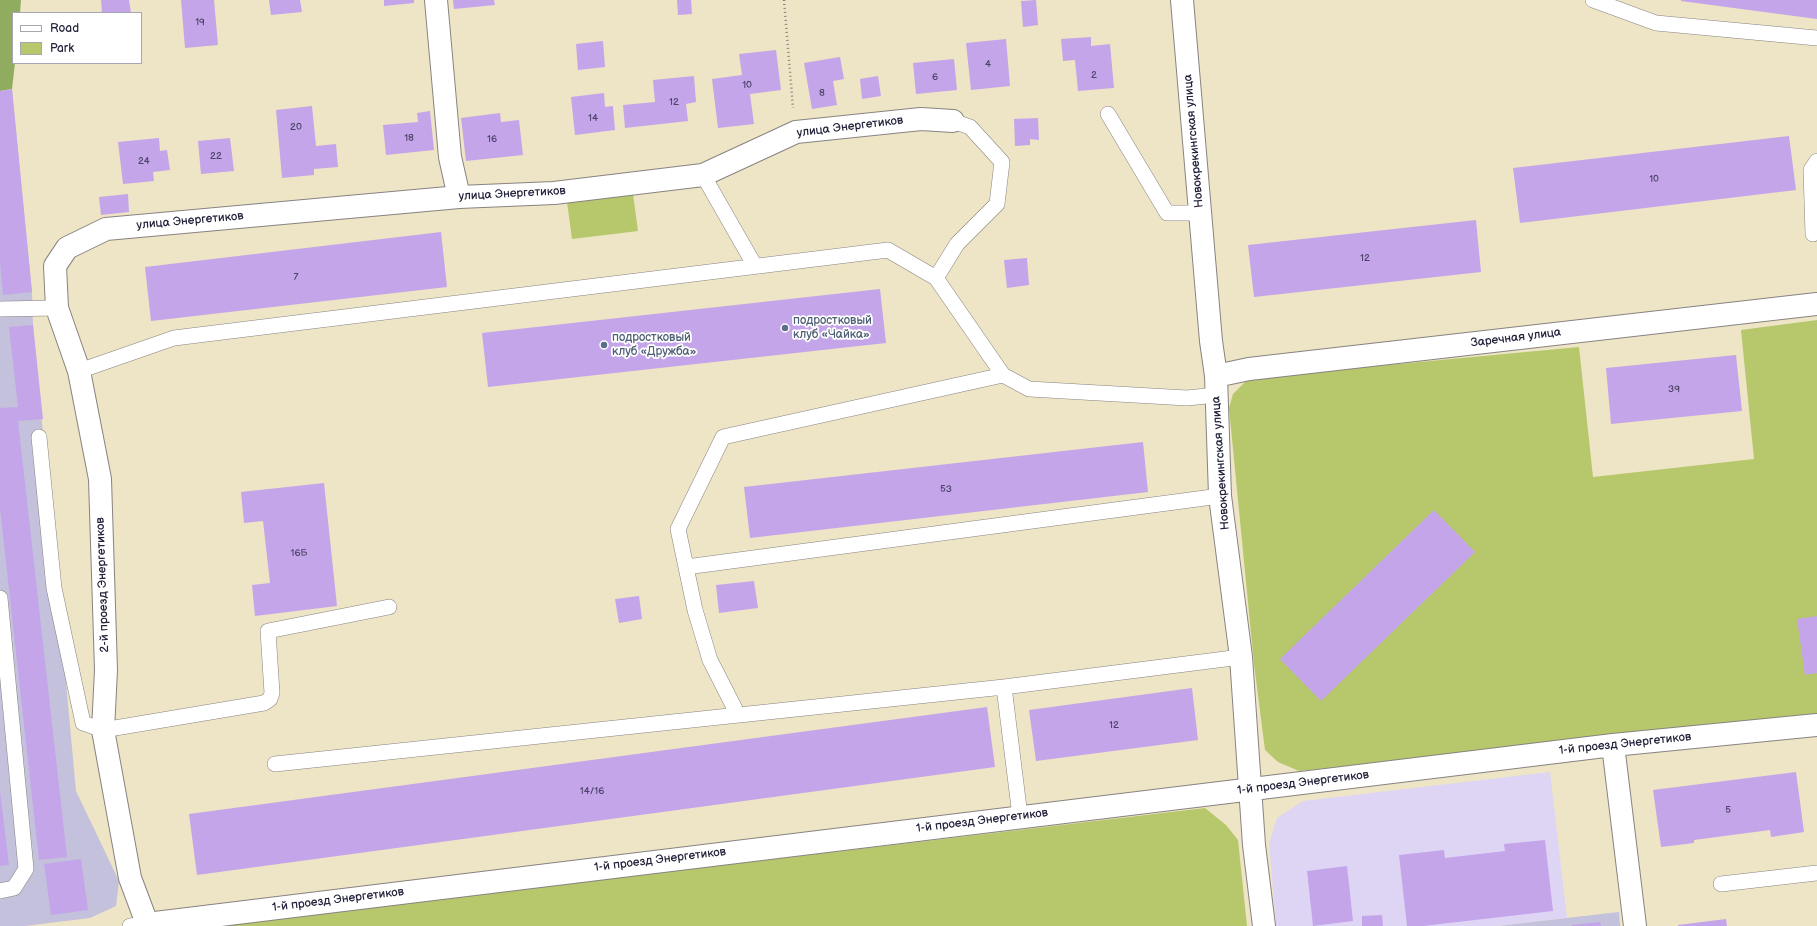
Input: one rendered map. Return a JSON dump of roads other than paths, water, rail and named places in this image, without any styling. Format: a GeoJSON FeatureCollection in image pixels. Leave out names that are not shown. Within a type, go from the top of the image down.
{"type":"FeatureCollection","features":[{"type":"Feature","properties":{"kind":"street"},"geometry":{"type":"LineString","coordinates":[[436,0],[450,157],[459,197]]}},
{"type":"Feature","properties":{"kind":"street","name":"Новокрекингская улица"},"geometry":{"type":"LineString","coordinates":[[1182,0],[1216,385],[1220,496],[1241,657],[1254,845],[1264,926]]}},
{"type":"Feature","properties":{"kind":"street","name":"улица Энергетиков"},"geometry":{"type":"LineString","coordinates":[[67,248],[106,228],[459,197],[554,193],[704,175],[796,132],[921,119],[953,121]]}},
{"type":"Feature","properties":{"kind":"street","name":"2-й проезд Энергетиков"},"geometry":{"type":"LineString","coordinates":[[67,248],[55,266],[57,308],[79,371],[100,479],[106,670],[102,730],[130,878],[142,925]]}},
{"type":"Feature","properties":{"kind":"street","name":"Заречная улица"},"geometry":{"type":"LineString","coordinates":[[1216,385],[1250,369],[1817,304]]}},
{"type":"Feature","properties":{"kind":"street","name":"1-й проезд Энергетиков"},"geometry":{"type":"LineString","coordinates":[[142,925],[1020,816],[1250,790],[1613,745],[1817,726]]}},
{"type":"Feature","properties":{"kind":"street"},"geometry":{"type":"LineString","coordinates":[[1613,745],[1635,926]]}},
{"type":"Feature","properties":{"kind":"lane"},"geometry":{"type":"LineString","coordinates":[[1593,0],[1656,23],[1817,38]]}},
{"type":"Feature","properties":{"kind":"lane"},"geometry":{"type":"LineString","coordinates":[[1108,114],[1167,213],[1200,213]]}},
{"type":"Feature","properties":{"kind":"lane"},"geometry":{"type":"LineString","coordinates":[[936,278],[957,244],[997,204],[1002,162],[970,127],[953,121]]}},
{"type":"Feature","properties":{"kind":"lane"},"geometry":{"type":"LineString","coordinates":[[1813,234],[1811,170],[1817,161]]}},
{"type":"Feature","properties":{"kind":"lane"},"geometry":{"type":"LineString","coordinates":[[704,175],[755,266]]}},
{"type":"Feature","properties":{"kind":"lane"},"geometry":{"type":"LineString","coordinates":[[79,371],[174,338],[888,250],[936,278],[1003,375],[1029,389],[1187,398],[1216,385]]}},
{"type":"Feature","properties":{"kind":"lane"},"geometry":{"type":"LineString","coordinates":[[1,313],[57,308]]}},
{"type":"Feature","properties":{"kind":"lane"},"geometry":{"type":"LineString","coordinates":[[738,715],[710,660],[695,610],[678,529],[723,437],[1003,375]]}},
{"type":"Feature","properties":{"kind":"lane"},"geometry":{"type":"LineString","coordinates":[[38,437],[54,588],[83,723],[102,730],[264,703],[270,699],[272,693],[268,631],[389,607]]}},
{"type":"Feature","properties":{"kind":"lane"},"geometry":{"type":"LineString","coordinates":[[686,566],[1220,496]]}},
{"type":"Feature","properties":{"kind":"lane"},"geometry":{"type":"LineString","coordinates":[[0,598],[26,869],[14,888],[0,891]]}},
{"type":"Feature","properties":{"kind":"lane"},"geometry":{"type":"LineString","coordinates":[[275,764],[1004,687],[1241,657]]}},
{"type":"Feature","properties":{"kind":"lane"},"geometry":{"type":"LineString","coordinates":[[1004,687],[1020,816]]}},
{"type":"Feature","properties":{"kind":"lane"},"geometry":{"type":"LineString","coordinates":[[1721,884],[1817,873]]}},
{"type":"Feature","properties":{"kind":"place","name":"подростковый клуб «Чайка»"},"geometry":{"type":"Point","coordinates":[785,328]}},
{"type":"Feature","properties":{"kind":"place","name":"подростковый клуб «Дружба»"},"geometry":{"type":"Point","coordinates":[604,345]}}]}
